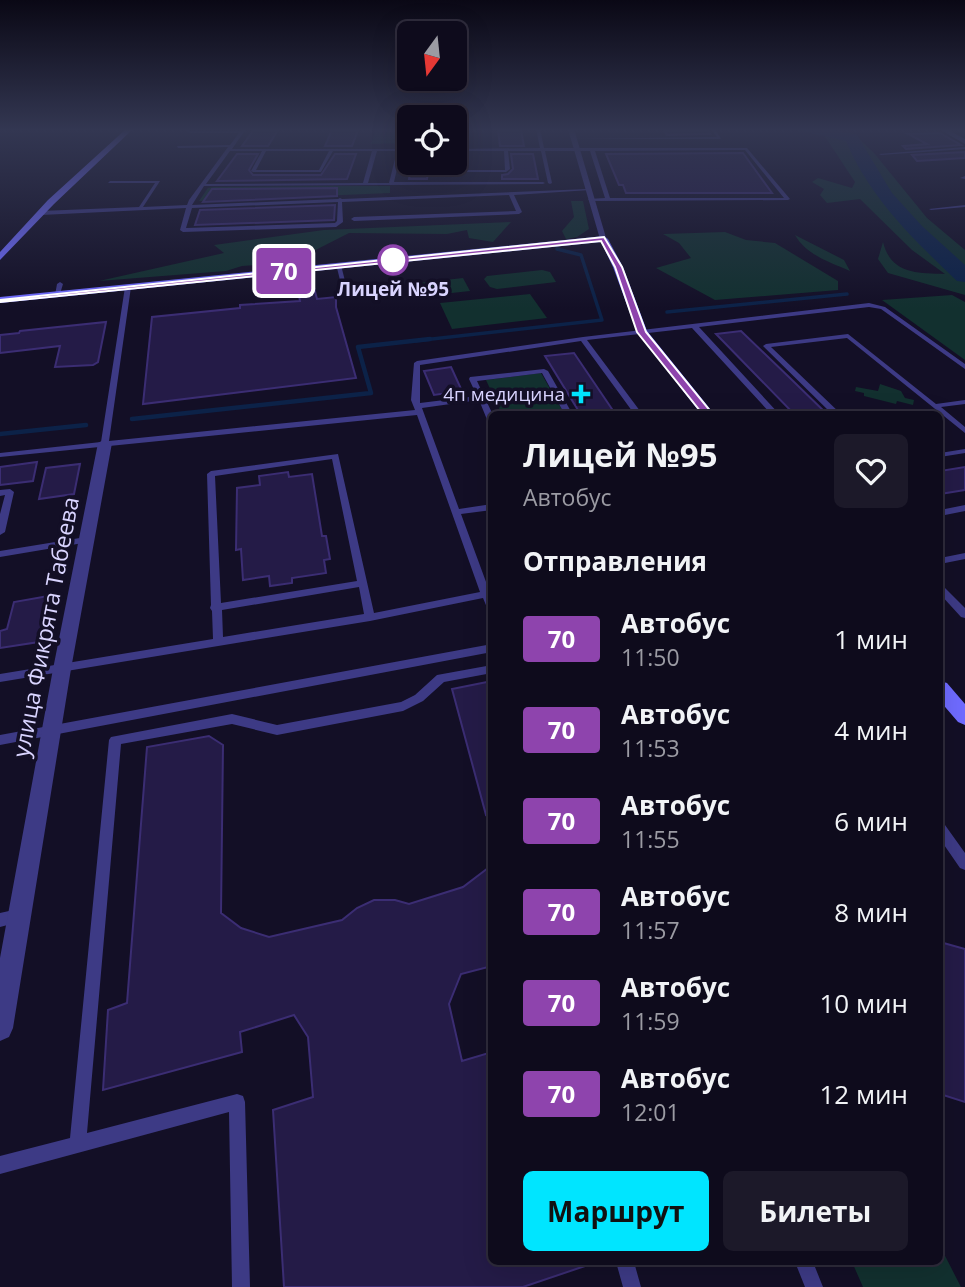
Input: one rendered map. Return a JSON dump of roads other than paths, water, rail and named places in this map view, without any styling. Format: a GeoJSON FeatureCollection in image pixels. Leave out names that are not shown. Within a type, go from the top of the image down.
{"type":"FeatureCollection","features":[{"type":"Feature","properties":{"kind":"street"},"geometry":{"type":"LineString","coordinates":[[0,257],[66,189]]}},
{"type":"Feature","properties":{"kind":"street"},"geometry":{"type":"LineString","coordinates":[[587,189],[604,239],[618,267],[642,332],[706,411]]}},
{"type":"Feature","properties":{"kind":"street"},"geometry":{"type":"LineString","coordinates":[[0,300],[59,289],[128,287],[604,239]]}},
{"type":"Feature","properties":{"kind":"street","name":"улица Фикрята Табеева"},"geometry":{"type":"LineString","coordinates":[[0,1027],[9,918],[51,731],[105,443]]}},
{"type":"Feature","properties":{"kind":"street"},"geometry":{"type":"LineString","coordinates":[[943,691],[965,717]]}},
{"type":"Feature","properties":{"kind":"lane"},"geometry":{"type":"LineString","coordinates":[[141,207],[153,189]]}},
{"type":"Feature","properties":{"kind":"lane"},"geometry":{"type":"LineString","coordinates":[[200,189],[190,205],[182,229],[187,232],[336,225],[340,222],[340,199]]}},
{"type":"Feature","properties":{"kind":"lane"},"geometry":{"type":"LineString","coordinates":[[41,213],[534,189]]}},
{"type":"Feature","properties":{"kind":"lane"},"geometry":{"type":"LineString","coordinates":[[560,189],[608,200],[788,199],[780,189]]}},
{"type":"Feature","properties":{"kind":"lane"},"geometry":{"type":"LineString","coordinates":[[605,189],[608,200]]}},
{"type":"Feature","properties":{"kind":"lane"},"geometry":{"type":"LineString","coordinates":[[354,219],[519,212],[510,192]]}},
{"type":"Feature","properties":{"kind":"lane"},"geometry":{"type":"LineString","coordinates":[[931,209],[965,206]]}},
{"type":"Feature","properties":{"kind":"lane"},"geometry":{"type":"LineString","coordinates":[[338,265],[343,280]]}},
{"type":"Feature","properties":{"kind":"lane"},"geometry":{"type":"LineString","coordinates":[[105,443],[128,287]]}},
{"type":"Feature","properties":{"kind":"lane"},"geometry":{"type":"LineString","coordinates":[[488,591],[415,400],[417,363],[583,339],[877,306],[965,367]]}},
{"type":"Feature","properties":{"kind":"lane"},"geometry":{"type":"LineString","coordinates":[[694,326],[772,411]]}},
{"type":"Feature","properties":{"kind":"lane"},"geometry":{"type":"LineString","coordinates":[[834,411],[766,346],[848,336],[940,411]]}},
{"type":"Feature","properties":{"kind":"lane"},"geometry":{"type":"LineString","coordinates":[[583,339],[636,411]]}},
{"type":"Feature","properties":{"kind":"lane"},"geometry":{"type":"LineString","coordinates":[[488,413],[473,379],[544,371],[567,411]]}},
{"type":"Feature","properties":{"kind":"lane"},"geometry":{"type":"LineString","coordinates":[[0,455],[418,409],[481,398]]}},
{"type":"Feature","properties":{"kind":"lane"},"geometry":{"type":"LineString","coordinates":[[934,406],[965,402]]}},
{"type":"Feature","properties":{"kind":"lane"},"geometry":{"type":"LineString","coordinates":[[943,413],[965,431]]}},
{"type":"Feature","properties":{"kind":"lane"},"geometry":{"type":"LineString","coordinates":[[943,455],[965,452]]}},
{"type":"Feature","properties":{"kind":"lane"},"geometry":{"type":"LineString","coordinates":[[218,642],[211,474],[334,456],[370,617]]}},
{"type":"Feature","properties":{"kind":"lane"},"geometry":{"type":"LineString","coordinates":[[0,493],[10,492],[0,532]]}},
{"type":"Feature","properties":{"kind":"lane"},"geometry":{"type":"LineString","coordinates":[[456,512],[488,508]]}},
{"type":"Feature","properties":{"kind":"lane"},"geometry":{"type":"LineString","coordinates":[[943,512],[965,508]]}},
{"type":"Feature","properties":{"kind":"lane"},"geometry":{"type":"LineString","coordinates":[[0,554],[86,540]]}},
{"type":"Feature","properties":{"kind":"lane"},"geometry":{"type":"LineString","coordinates":[[943,560],[965,556]]}},
{"type":"Feature","properties":{"kind":"lane"},"geometry":{"type":"LineString","coordinates":[[215,608],[363,583]]}},
{"type":"Feature","properties":{"kind":"lane"},"geometry":{"type":"LineString","coordinates":[[943,591],[965,614]]}},
{"type":"Feature","properties":{"kind":"lane"},"geometry":{"type":"LineString","coordinates":[[0,678],[370,617],[488,593]]}},
{"type":"Feature","properties":{"kind":"lane"},"geometry":{"type":"LineString","coordinates":[[0,740],[488,649]]}},
{"type":"Feature","properties":{"kind":"lane"},"geometry":{"type":"LineString","coordinates":[[78,1144],[114,740],[232,719],[277,730],[403,706],[419,698],[441,678],[488,670]]}},
{"type":"Feature","properties":{"kind":"lane"},"geometry":{"type":"LineString","coordinates":[[943,833],[965,864]]}},
{"type":"Feature","properties":{"kind":"lane"},"geometry":{"type":"LineString","coordinates":[[0,1165],[237,1102],[241,1287]]}},
{"type":"Feature","properties":{"kind":"lane"},"geometry":{"type":"LineString","coordinates":[[626,1265],[632,1287]]}},
{"type":"Feature","properties":{"kind":"lane"},"geometry":{"type":"LineString","coordinates":[[804,1265],[814,1287]]}},
{"type":"Feature","properties":{"kind":"waterway"},"geometry":{"type":"LineString","coordinates":[[881,189],[915,230],[965,276]]}},
{"type":"Feature","properties":{"kind":"waterway"},"geometry":{"type":"LineString","coordinates":[[414,341],[602,320],[581,255],[557,249]]}},
{"type":"Feature","properties":{"kind":"waterway"},"geometry":{"type":"LineString","coordinates":[[667,312],[847,294]]}},
{"type":"Feature","properties":{"kind":"waterway"},"geometry":{"type":"LineString","coordinates":[[132,419],[371,393],[358,347],[430,339]]}},
{"type":"Feature","properties":{"kind":"waterway"},"geometry":{"type":"LineString","coordinates":[[0,434],[86,425]]}},
{"type":"Feature","properties":{"kind":"place","name":"Лицей №95"},"geometry":{"type":"Point","coordinates":[393,260]}},
{"type":"Feature","properties":{"kind":"place","name":"4п медицина"},"geometry":{"type":"Point","coordinates":[581,394]}}]}
